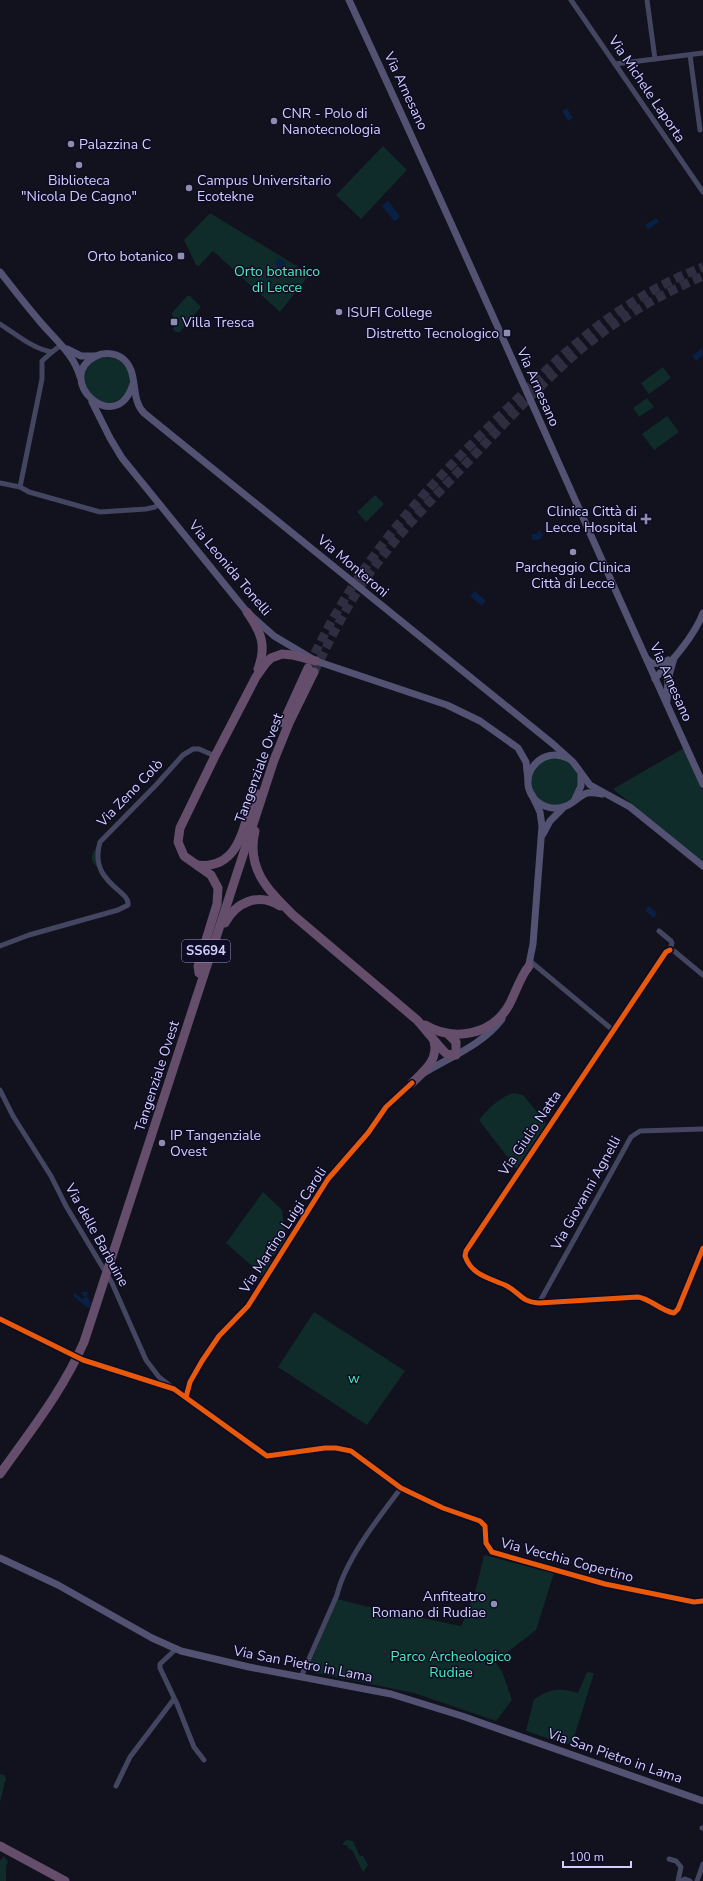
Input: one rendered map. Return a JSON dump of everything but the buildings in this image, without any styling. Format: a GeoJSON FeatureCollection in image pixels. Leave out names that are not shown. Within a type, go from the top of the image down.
{"type":"FeatureCollection","features":[{"type":"Feature","properties":{"kind":"highway"},"geometry":{"type":"LineString","coordinates":[[247,612],[257,628],[262,642],[263,653],[256,677]]}},
{"type":"Feature","properties":{"kind":"highway"},"geometry":{"type":"LineString","coordinates":[[316,661],[292,654],[282,654],[271,658],[266,662],[256,677],[215,756],[180,828],[178,842],[184,856],[211,874],[215,880],[219,896],[198,966],[200,977],[207,974],[225,924],[237,907],[251,900],[260,899],[277,904],[293,915],[417,1020],[432,1036],[442,1050],[447,1054],[456,1055],[456,1042],[449,1035]]}},
{"type":"Feature","properties":{"kind":"highway","name":"Tangenziale Ovest"},"geometry":{"type":"LineString","coordinates":[[0,1474],[50,1406],[73,1366],[92,1319],[116,1238],[257,794],[280,729],[311,670],[274,760],[200,977]]}},
{"type":"Feature","properties":{"kind":"highway"},"geometry":{"type":"LineString","coordinates":[[274,760],[273,771],[254,837],[253,853],[257,869],[264,883],[293,915]]}},
{"type":"Feature","properties":{"kind":"highway"},"geometry":{"type":"LineString","coordinates":[[197,865],[217,864],[223,862],[233,853],[253,797],[257,794]]}},
{"type":"Feature","properties":{"kind":"highway"},"geometry":{"type":"LineString","coordinates":[[417,1020],[439,1032],[449,1035],[470,1034],[495,1020],[508,1006],[529,964]]}},
{"type":"Feature","properties":{"kind":"highway"},"geometry":{"type":"LineString","coordinates":[[412,1083],[433,1059],[435,1045],[432,1036]]}},
{"type":"Feature","properties":{"kind":"highway","name":"Tangenziale Ovest"},"geometry":{"type":"LineString","coordinates":[[0,1464],[38,1412],[66,1368],[116,1238]]}},
{"type":"Feature","properties":{"kind":"highway"},"geometry":{"type":"LineString","coordinates":[[0,1846],[65,1881]]}},
{"type":"Feature","properties":{"kind":"main road","name":"Via Arnesano"},"geometry":{"type":"LineString","coordinates":[[349,0],[458,235],[527,394],[703,784]]}},
{"type":"Feature","properties":{"kind":"main road"},"geometry":{"type":"LineString","coordinates":[[0,272],[62,346],[77,367],[82,389],[92,402],[106,406],[121,403],[127,398],[133,384]]}},
{"type":"Feature","properties":{"kind":"main road","name":"Via Monteroni"},"geometry":{"type":"LineString","coordinates":[[62,346],[81,356],[114,355],[127,363],[134,377],[133,384],[137,403],[144,414],[553,744],[576,765],[580,774],[590,784],[630,807],[703,866]]}},
{"type":"Feature","properties":{"kind":"main road"},"geometry":{"type":"LineString","coordinates":[[81,380],[86,364],[101,355]]}},
{"type":"Feature","properties":{"kind":"main road","name":"Via Leonida Tonelli"},"geometry":{"type":"LineString","coordinates":[[92,402],[122,458],[247,612],[274,636],[316,661],[447,705],[468,714],[491,728],[518,748],[526,762],[528,780]]}},
{"type":"Feature","properties":{"kind":"main road"},"geometry":{"type":"LineString","coordinates":[[655,679],[663,668],[674,658],[700,623],[703,613]]}},
{"type":"Feature","properties":{"kind":"main road"},"geometry":{"type":"LineString","coordinates":[[645,656],[651,663],[661,664],[674,658]]}},
{"type":"Feature","properties":{"kind":"main road"},"geometry":{"type":"LineString","coordinates":[[668,707],[667,686],[674,658]]}},
{"type":"Feature","properties":{"kind":"main road"},"geometry":{"type":"LineString","coordinates":[[566,806],[553,808],[546,807],[535,800],[528,780],[532,768],[545,756],[558,755],[569,759]]}},
{"type":"Feature","properties":{"kind":"main road"},"geometry":{"type":"LineString","coordinates":[[574,800],[581,786],[580,774]]}},
{"type":"Feature","properties":{"kind":"main road","name":"Via Monteroni"},"geometry":{"type":"LineString","coordinates":[[566,806],[574,800],[590,793],[610,795]]}},
{"type":"Feature","properties":{"kind":"main road","name":"Via Martino Luigi Caroli"},"geometry":{"type":"LineString","coordinates":[[412,1083],[426,1072],[482,1040],[500,1022],[510,1009],[522,987],[529,964],[540,846],[540,812],[532,794]]}},
{"type":"Feature","properties":{"kind":"main road","name":"Via Martino Luigi Caroli"},"geometry":{"type":"LineString","coordinates":[[540,846],[544,832],[550,821],[566,806]]}},
{"type":"Feature","properties":{"kind":"main road","name":"Via San Pietro in Lama"},"geometry":{"type":"LineString","coordinates":[[0,1558],[58,1585],[152,1638],[176,1649],[198,1656],[391,1694],[703,1800]]}},
{"type":"Feature","properties":{"kind":"street","name":"Via Michele Laporta"},"geometry":{"type":"LineString","coordinates":[[571,0],[703,192]]}},
{"type":"Feature","properties":{"kind":"street"},"geometry":{"type":"LineString","coordinates":[[647,0],[655,59]]}},
{"type":"Feature","properties":{"kind":"street"},"geometry":{"type":"LineString","coordinates":[[615,64],[703,53]]}},
{"type":"Feature","properties":{"kind":"street"},"geometry":{"type":"LineString","coordinates":[[690,55],[700,130]]}},
{"type":"Feature","properties":{"kind":"street"},"geometry":{"type":"LineString","coordinates":[[0,324],[38,348],[52,352]]}},
{"type":"Feature","properties":{"kind":"street"},"geometry":{"type":"LineString","coordinates":[[20,487],[42,379],[42,361],[62,346]]}},
{"type":"Feature","properties":{"kind":"street"},"geometry":{"type":"LineString","coordinates":[[0,483],[20,487],[29,492],[100,512],[146,509],[155,507],[159,504]]}},
{"type":"Feature","properties":{"kind":"street","name":"Via Zeno Colò"},"geometry":{"type":"LineString","coordinates":[[0,946],[29,935],[118,910],[128,905],[127,898],[108,881],[100,870],[98,854],[100,842],[156,785],[182,755],[193,749],[199,749],[215,756]]}},
{"type":"Feature","properties":{"kind":"street"},"geometry":{"type":"LineString","coordinates":[[659,931],[671,941],[670,950],[674,951],[703,975]]}},
{"type":"Feature","properties":{"kind":"street","name":"Via Giulio Natta"},"geometry":{"type":"LineString","coordinates":[[670,950],[666,952],[466,1251],[467,1261],[481,1276],[506,1286],[523,1300],[529,1302],[539,1303],[638,1297],[674,1313],[678,1309],[703,1248]]}},
{"type":"Feature","properties":{"kind":"street"},"geometry":{"type":"LineString","coordinates":[[529,964],[614,1031]]}},
{"type":"Feature","properties":{"kind":"street","name":"Via Martino Luigi Caroli"},"geometry":{"type":"LineString","coordinates":[[186,1397],[190,1382],[202,1361],[219,1336],[248,1306],[319,1196],[328,1179],[368,1133],[386,1107],[412,1083]]}},
{"type":"Feature","properties":{"kind":"street","name":"Via delle Barbuine"},"geometry":{"type":"LineString","coordinates":[[0,1090],[13,1116],[51,1176],[66,1206],[112,1283],[146,1360],[159,1377],[174,1389]]}},
{"type":"Feature","properties":{"kind":"street","name":"Via Giovanni Agnelli"},"geometry":{"type":"LineString","coordinates":[[539,1303],[631,1137],[640,1131],[703,1129]]}},
{"type":"Feature","properties":{"kind":"street"},"geometry":{"type":"LineString","coordinates":[[301,1677],[337,1595],[339,1585],[354,1556],[385,1509],[401,1488]]}},
{"type":"Feature","properties":{"kind":"street"},"geometry":{"type":"LineString","coordinates":[[176,1649],[160,1664],[160,1668],[194,1747],[204,1760]]}},
{"type":"Feature","properties":{"kind":"street"},"geometry":{"type":"LineString","coordinates":[[116,1786],[130,1756],[174,1699]]}},
{"type":"Feature","properties":{"kind":"street"},"geometry":{"type":"LineString","coordinates":[[669,1859],[676,1861],[681,1867],[678,1881]]}},
{"type":"Feature","properties":{"kind":"street"},"geometry":{"type":"LineString","coordinates":[[697,1881],[703,1864]]}},
{"type":"Feature","properties":{"kind":"street"},"geometry":{"type":"LineString","coordinates":[[682,1881],[684,1879],[690,1881]]}},
{"type":"Feature","properties":{"kind":"green space"},"geometry":{"type":"Polygon","coordinates":[[[383,146],[407,170],[361,219],[336,195],[383,146]]]}},
{"type":"Feature","properties":{"kind":"green space","name":"Orto botanico di Lecce"},"geometry":{"type":"Polygon","coordinates":[[[210,213],[310,274],[280,312],[213,251],[199,266],[196,265],[184,240],[210,213]]]}},
{"type":"Feature","properties":{"kind":"green space"},"geometry":{"type":"Polygon","coordinates":[[[187,296],[190,296],[201,307],[180,332],[176,332],[173,330],[174,324],[172,313],[187,296]]]}},
{"type":"Feature","properties":{"kind":"green space"},"geometry":{"type":"Polygon","coordinates":[[[107,357],[120,361],[126,367],[130,380],[126,393],[120,399],[107,403],[94,399],[88,393],[84,380],[88,367],[94,361],[107,357]]]}},
{"type":"Feature","properties":{"kind":"green space"},"geometry":{"type":"Polygon","coordinates":[[[663,367],[671,378],[649,394],[641,383],[663,367]]]}},
{"type":"Feature","properties":{"kind":"green space"},"geometry":{"type":"Polygon","coordinates":[[[647,398],[654,407],[639,417],[633,408],[647,398]]]}},
{"type":"Feature","properties":{"kind":"green space"},"geometry":{"type":"Polygon","coordinates":[[[667,416],[679,432],[654,450],[642,434],[667,416]]]}},
{"type":"Feature","properties":{"kind":"green space"},"geometry":{"type":"Polygon","coordinates":[[[375,495],[384,504],[366,522],[357,512],[375,495]]]}},
{"type":"Feature","properties":{"kind":"green space"},"geometry":{"type":"Polygon","coordinates":[[[684,748],[703,790],[703,862],[613,789],[684,748]]]}},
{"type":"Feature","properties":{"kind":"green space"},"geometry":{"type":"Polygon","coordinates":[[[555,758],[564,760],[572,765],[577,773],[579,782],[577,791],[572,799],[564,804],[555,806],[546,804],[538,799],[533,791],[531,782],[533,773],[538,765],[546,760],[555,758]]]}},
{"type":"Feature","properties":{"kind":"green space"},"geometry":{"type":"Polygon","coordinates":[[[96,848],[98,868],[92,861],[92,856],[96,848]]]}},
{"type":"Feature","properties":{"kind":"green space"},"geometry":{"type":"Polygon","coordinates":[[[514,1093],[523,1095],[548,1125],[518,1171],[479,1120],[494,1104],[504,1097],[514,1093]]]}},
{"type":"Feature","properties":{"kind":"green space"},"geometry":{"type":"Polygon","coordinates":[[[263,1192],[282,1210],[286,1240],[270,1260],[273,1263],[264,1277],[226,1243],[263,1192]]]}},
{"type":"Feature","properties":{"kind":"green space","name":"w"},"geometry":{"type":"Polygon","coordinates":[[[314,1312],[405,1371],[367,1425],[278,1367],[314,1312]]]}},
{"type":"Feature","properties":{"kind":"green space","name":"Parco Archeologico Rudiae"},"geometry":{"type":"Polygon","coordinates":[[[484,1555],[554,1573],[536,1630],[495,1662],[502,1671],[512,1700],[496,1721],[414,1693],[316,1673],[308,1669],[337,1599],[377,1609],[377,1611],[393,1612],[461,1626],[475,1591],[484,1555]]]}},
{"type":"Feature","properties":{"kind":"green space"},"geometry":{"type":"Polygon","coordinates":[[[587,1672],[594,1673],[573,1741],[568,1744],[564,1744],[526,1731],[534,1699],[555,1690],[565,1690],[578,1693],[587,1672]]]}},
{"type":"Feature","properties":{"kind":"green space"},"geometry":{"type":"Polygon","coordinates":[[[0,1774],[4,1775],[6,1778],[0,1802],[0,1774]]]}},
{"type":"Feature","properties":{"kind":"green space"},"geometry":{"type":"Polygon","coordinates":[[[346,1840],[353,1841],[360,1856],[363,1856],[368,1865],[363,1872],[352,1850],[349,1849],[347,1845],[342,1845],[346,1840]]]}},
{"type":"Feature","properties":{"kind":"green space"},"geometry":{"type":"Polygon","coordinates":[[[4,1856],[8,1862],[6,1866],[6,1881],[0,1881],[0,1861],[4,1856]]]}},
{"type":"Feature","properties":{"kind":"water"},"geometry":{"type":"Polygon","coordinates":[[[567,108],[573,118],[568,121],[562,111],[567,108]]]}},
{"type":"Feature","properties":{"kind":"water"},"geometry":{"type":"Polygon","coordinates":[[[388,201],[400,216],[397,220],[394,221],[382,206],[388,201]]]}},
{"type":"Feature","properties":{"kind":"water"},"geometry":{"type":"Polygon","coordinates":[[[656,218],[659,222],[648,229],[645,225],[656,218]]]}},
{"type":"Feature","properties":{"kind":"water"},"geometry":{"type":"Polygon","coordinates":[[[278,259],[282,259],[284,263],[282,267],[278,267],[276,265],[276,261],[278,259]]]}},
{"type":"Feature","properties":{"kind":"water"},"geometry":{"type":"Polygon","coordinates":[[[702,348],[703,355],[696,361],[692,356],[702,348]]]}},
{"type":"Feature","properties":{"kind":"water"},"geometry":{"type":"Polygon","coordinates":[[[539,530],[543,534],[541,539],[532,540],[532,534],[537,534],[539,530]]]}},
{"type":"Feature","properties":{"kind":"water"},"geometry":{"type":"Polygon","coordinates":[[[475,591],[486,601],[482,606],[470,596],[475,591]]]}},
{"type":"Feature","properties":{"kind":"water"},"geometry":{"type":"Polygon","coordinates":[[[648,907],[657,913],[654,918],[645,911],[648,907]]]}},
{"type":"Feature","properties":{"kind":"water"},"geometry":{"type":"Polygon","coordinates":[[[81,1292],[88,1292],[87,1297],[91,1302],[89,1309],[73,1296],[75,1293],[82,1299],[85,1298],[81,1292]]]}},
{"type":"Feature","properties":{"kind":"tunnel"},"geometry":{"type":"LineString","coordinates":[[309,666],[328,628],[349,592],[372,559],[396,527],[450,466],[554,363],[600,324],[650,292],[685,274],[703,267]]}},
{"type":"Feature","properties":{"kind":"tunnel"},"geometry":{"type":"LineString","coordinates":[[314,672],[352,600],[380,559],[423,509],[528,399],[572,357],[602,333],[651,301],[703,276]]}},
{"type":"Feature","properties":{"kind":"cycle path"},"geometry":{"type":"LineString","coordinates":[[670,950],[666,952],[466,1251],[465,1256],[472,1268],[482,1276],[507,1286],[528,1301],[539,1303],[638,1297],[674,1313],[678,1309],[703,1248]]}},
{"type":"Feature","properties":{"kind":"cycle path"},"geometry":{"type":"LineString","coordinates":[[186,1397],[190,1382],[202,1361],[219,1336],[248,1306],[328,1179],[368,1133],[386,1107],[412,1083]]}},
{"type":"Feature","properties":{"kind":"cycle path","name":"Via Vecchia Copertino"},"geometry":{"type":"LineString","coordinates":[[0,1319],[83,1360],[174,1389],[267,1456],[325,1448],[336,1448],[351,1451],[401,1488],[443,1508],[480,1521],[485,1526],[486,1543],[492,1552],[605,1584],[694,1602],[703,1601]]}},
{"type":"Feature","properties":{"kind":"place","name":"CNR - Polo di Nanotecnologia"},"geometry":{"type":"Point","coordinates":[274,121]}},
{"type":"Feature","properties":{"kind":"place","name":"Palazzina C"},"geometry":{"type":"Point","coordinates":[71,144]}},
{"type":"Feature","properties":{"kind":"place","name":"Biblioteca \"Nicola De Cagno\""},"geometry":{"type":"Point","coordinates":[79,165]}},
{"type":"Feature","properties":{"kind":"place","name":"Campus Universitario Ecotekne"},"geometry":{"type":"Point","coordinates":[189,188]}},
{"type":"Feature","properties":{"kind":"place","name":"Orto botanico"},"geometry":{"type":"Point","coordinates":[181,256]}},
{"type":"Feature","properties":{"kind":"place","name":"ISUFI College"},"geometry":{"type":"Point","coordinates":[339,312]}},
{"type":"Feature","properties":{"kind":"place","name":"Villa Tresca"},"geometry":{"type":"Point","coordinates":[174,322]}},
{"type":"Feature","properties":{"kind":"place","name":"Distretto Tecnologico"},"geometry":{"type":"Point","coordinates":[507,333]}},
{"type":"Feature","properties":{"kind":"place","name":"Clinica Città di Lecce Hospital"},"geometry":{"type":"Point","coordinates":[646,519]}},
{"type":"Feature","properties":{"kind":"place","name":"Parcheggio Clinica Città di Lecce"},"geometry":{"type":"Point","coordinates":[573,552]}},
{"type":"Feature","properties":{"kind":"place","name":"IP Tangenziale Ovest"},"geometry":{"type":"Point","coordinates":[162,1143]}},
{"type":"Feature","properties":{"kind":"place","name":"Anfiteatro Romano di Rudiae"},"geometry":{"type":"Point","coordinates":[494,1604]}}]}
